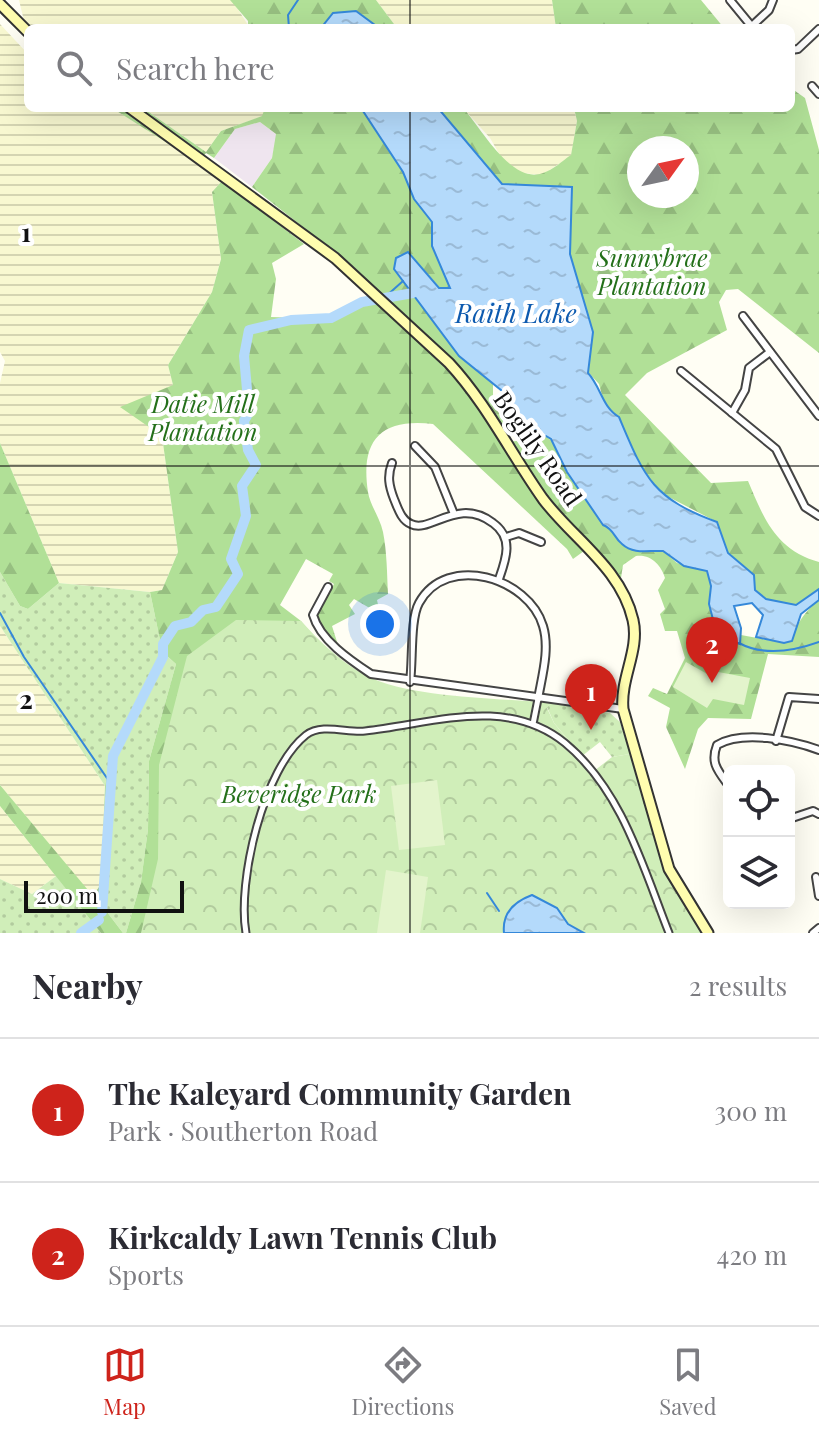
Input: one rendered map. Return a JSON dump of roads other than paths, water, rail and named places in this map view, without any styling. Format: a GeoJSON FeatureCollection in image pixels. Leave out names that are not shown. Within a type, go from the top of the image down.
{"type":"FeatureCollection","features":[{"type":"Feature","properties":{"kind":"main road"},"geometry":{"type":"LineString","coordinates":[[0,4],[24,28]]}},
{"type":"Feature","properties":{"kind":"main road","name":"Boglily Road"},"geometry":{"type":"LineString","coordinates":[[135,112],[335,258],[466,381],[546,503],[617,583],[632,616],[635,635],[622,689],[623,709],[669,869],[708,933]]}},
{"type":"Feature","properties":{"kind":"street"},"geometry":{"type":"LineString","coordinates":[[730,0],[750,24]]}},
{"type":"Feature","properties":{"kind":"street"},"geometry":{"type":"LineString","coordinates":[[755,24],[769,10],[773,0]]}},
{"type":"Feature","properties":{"kind":"street"},"geometry":{"type":"LineString","coordinates":[[795,49],[819,29]]}},
{"type":"Feature","properties":{"kind":"street"},"geometry":{"type":"LineString","coordinates":[[812,86],[819,94]]}},
{"type":"Feature","properties":{"kind":"street"},"geometry":{"type":"LineString","coordinates":[[743,316],[819,416]]}},
{"type":"Feature","properties":{"kind":"street"},"geometry":{"type":"LineString","coordinates":[[732,413],[745,390],[749,368],[770,352]]}},
{"type":"Feature","properties":{"kind":"street"},"geometry":{"type":"LineString","coordinates":[[681,371],[776,449],[805,507],[819,516]]}},
{"type":"Feature","properties":{"kind":"street"},"geometry":{"type":"LineString","coordinates":[[415,446],[435,467],[454,514]]}},
{"type":"Feature","properties":{"kind":"street"},"geometry":{"type":"LineString","coordinates":[[392,463],[389,486],[401,516],[411,525],[421,526],[454,514],[482,515],[506,537],[506,558],[499,579]]}},
{"type":"Feature","properties":{"kind":"street"},"geometry":{"type":"LineString","coordinates":[[506,537],[519,533],[541,542]]}},
{"type":"Feature","properties":{"kind":"street"},"geometry":{"type":"LineString","coordinates":[[410,682],[415,614],[427,592],[460,577],[499,579],[522,593],[543,626],[545,652],[533,724]]}},
{"type":"Feature","properties":{"kind":"street"},"geometry":{"type":"LineString","coordinates":[[328,587],[313,615],[316,625],[371,674],[410,682],[623,709]]}},
{"type":"Feature","properties":{"kind":"street"},"geometry":{"type":"LineString","coordinates":[[776,741],[789,697],[819,699]]}},
{"type":"Feature","properties":{"kind":"street"},"geometry":{"type":"LineString","coordinates":[[246,933],[246,869],[265,805],[291,752],[305,736],[313,731],[366,731],[459,716],[486,716],[533,724],[566,744],[611,799],[636,848],[669,933]]}},
{"type":"Feature","properties":{"kind":"street"},"geometry":{"type":"LineString","coordinates":[[723,778],[713,756],[717,745],[728,739],[799,743],[819,750]]}},
{"type":"Feature","properties":{"kind":"street"},"geometry":{"type":"LineString","coordinates":[[795,817],[813,811],[819,814]]}},
{"type":"Feature","properties":{"kind":"street"},"geometry":{"type":"LineString","coordinates":[[816,877],[819,896]]}},
{"type":"Feature","properties":{"kind":"street"},"geometry":{"type":"LineString","coordinates":[[813,933],[819,928]]}},
{"type":"Feature","properties":{"kind":"water"},"geometry":{"type":"Polygon","coordinates":[[[356,11],[374,24],[324,24],[333,13],[356,11]]]}},
{"type":"Feature","properties":{"kind":"water","name":"Raith Lake"},"geometry":{"type":"Polygon","coordinates":[[[364,112],[441,112],[502,184],[572,187],[570,254],[593,332],[588,373],[609,408],[619,417],[653,483],[677,504],[717,522],[728,553],[754,575],[755,590],[766,599],[796,605],[819,589],[819,600],[801,614],[792,641],[784,643],[756,637],[763,615],[752,603],[734,606],[741,628],[740,644],[717,635],[709,604],[711,586],[707,571],[684,566],[663,551],[637,551],[622,544],[603,525],[567,472],[551,439],[546,436],[537,440],[528,433],[507,395],[459,356],[394,269],[396,258],[408,252],[439,288],[450,288],[432,246],[432,222],[414,199],[403,172],[364,112]]]}},
{"type":"Feature","properties":{"kind":"water"},"geometry":{"type":"Polygon","coordinates":[[[532,895],[557,908],[568,924],[584,933],[504,933],[510,910],[532,895]]]}},
{"type":"Feature","properties":{"kind":"waterway"},"geometry":{"type":"LineString","coordinates":[[289,24],[288,15],[298,0]]}},
{"type":"Feature","properties":{"kind":"waterway"},"geometry":{"type":"LineString","coordinates":[[384,298],[403,281]]}},
{"type":"Feature","properties":{"kind":"waterway"},"geometry":{"type":"LineString","coordinates":[[102,912],[113,756],[163,657],[163,644],[175,626],[191,622],[203,610],[216,607],[238,574],[231,559],[246,516],[242,486],[256,465],[248,450],[244,421],[249,412],[244,356],[249,330],[291,320],[331,318],[362,302],[413,293]]}},
{"type":"Feature","properties":{"kind":"waterway"},"geometry":{"type":"LineString","coordinates":[[0,613],[24,657],[111,784]]}},
{"type":"Feature","properties":{"kind":"waterway"},"geometry":{"type":"LineString","coordinates":[[739,643],[758,650],[779,651],[819,642]]}},
{"type":"Feature","properties":{"kind":"waterway"},"geometry":{"type":"LineString","coordinates":[[487,893],[499,911]]}},
{"type":"Feature","properties":{"kind":"waterway"},"geometry":{"type":"LineString","coordinates":[[81,933],[99,920]]}},
{"type":"Feature","properties":{"kind":"place","name":"Kirkcaldy Lawn Tennis Club"},"geometry":{"type":"Point","coordinates":[712,683]}},
{"type":"Feature","properties":{"kind":"place","name":"The Kaleyard Community Garden"},"geometry":{"type":"Point","coordinates":[591,730]}},
{"type":"Feature","properties":{"kind":"park label","name":"Sunnybrae Plantation"},"geometry":{"type":"Point","coordinates":[652,273]}},
{"type":"Feature","properties":{"kind":"park label","name":"Datie Mill Plantation"},"geometry":{"type":"Point","coordinates":[203,419]}},
{"type":"Feature","properties":{"kind":"park label","name":"Beveridge Park"},"geometry":{"type":"Point","coordinates":[299,795]}}]}
